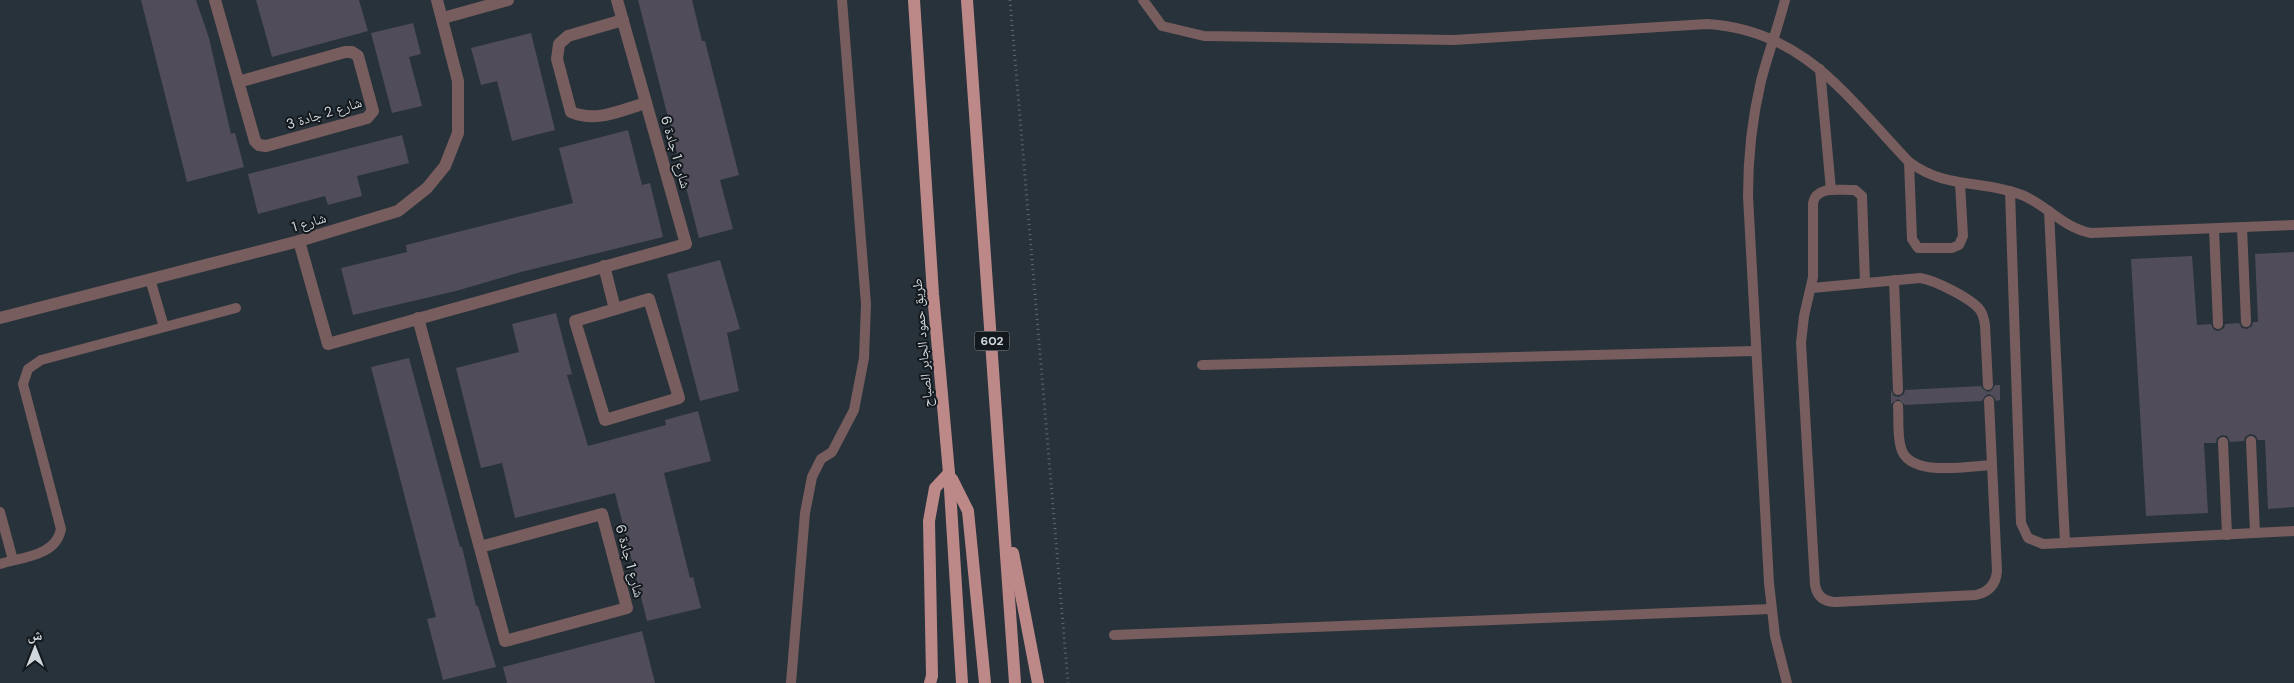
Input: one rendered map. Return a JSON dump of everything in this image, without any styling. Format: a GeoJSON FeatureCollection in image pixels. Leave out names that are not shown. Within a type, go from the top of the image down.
{"type":"FeatureCollection","features":[{"type":"Feature","properties":{"kind":"main road","name":"طريق حمود الجابر الصباح"},"geometry":{"type":"LineString","coordinates":[[914,0],[933,294],[949,473],[962,683]]}},
{"type":"Feature","properties":{"kind":"main road","name":"602"},"geometry":{"type":"LineString","coordinates":[[967,0],[1015,683]]}},
{"type":"Feature","properties":{"kind":"main road"},"geometry":{"type":"LineString","coordinates":[[930,683],[932,676],[929,521],[935,488],[949,473],[968,511],[985,683]]}},
{"type":"Feature","properties":{"kind":"main road"},"geometry":{"type":"LineString","coordinates":[[1003,501],[1038,683]]}},
{"type":"Feature","properties":{"kind":"street","name":"شارع 2 جادة 3"},"geometry":{"type":"LineString","coordinates":[[215,0],[238,82],[255,141],[259,145],[266,146],[367,118],[373,111],[358,56],[352,52],[345,52],[238,82]]}},
{"type":"Feature","properties":{"kind":"street","name":"شارع 1"},"geometry":{"type":"LineString","coordinates":[[0,318],[299,241],[398,211],[427,188],[445,166],[458,133],[458,81],[437,0]]}},
{"type":"Feature","properties":{"kind":"street"},"geometry":{"type":"LineString","coordinates":[[443,18],[508,0]]}},
{"type":"Feature","properties":{"kind":"street","name":"شارع 1 جادة 6"},"geometry":{"type":"LineString","coordinates":[[299,241],[328,344],[686,244],[617,0]]}},
{"type":"Feature","properties":{"kind":"street","name":"شارع 1 جادة 6"},"geometry":{"type":"LineString","coordinates":[[623,20],[568,36],[559,44],[557,58],[572,112],[584,117],[599,117],[646,103]]}},
{"type":"Feature","properties":{"kind":"street"},"geometry":{"type":"LineString","coordinates":[[604,266],[615,309]]}},
{"type":"Feature","properties":{"kind":"street"},"geometry":{"type":"LineString","coordinates":[[649,299],[679,398],[605,420],[575,321],[615,309],[649,299]]}},
{"type":"Feature","properties":{"kind":"street","name":"شارع 1 جادة 6"},"geometry":{"type":"LineString","coordinates":[[418,318],[505,641],[627,608],[602,514],[480,547]]}},
{"type":"Feature","properties":{"kind":"lane"},"geometry":{"type":"LineString","coordinates":[[791,683],[805,513],[812,476],[821,460],[832,452],[854,410],[864,358],[866,304],[842,0]]}},
{"type":"Feature","properties":{"kind":"lane"},"geometry":{"type":"LineString","coordinates":[[1143,0],[1162,26],[1204,36],[1454,40],[1707,24],[1741,28],[1774,39],[1800,53],[1820,69],[1909,162],[1934,177],[2010,191],[2037,202],[2069,227],[2091,233],[2294,225]]}},
{"type":"Feature","properties":{"kind":"lane"},"geometry":{"type":"LineString","coordinates":[[1785,0],[1755,111],[1748,167],[1748,196],[1755,351],[1774,636],[1787,683]]}},
{"type":"Feature","properties":{"kind":"lane"},"geometry":{"type":"LineString","coordinates":[[1820,69],[1831,190]]}},
{"type":"Feature","properties":{"kind":"lane"},"geometry":{"type":"LineString","coordinates":[[1909,162],[1912,238],[1915,246],[1918,248],[1952,248],[1959,245],[1962,236],[1960,183]]}},
{"type":"Feature","properties":{"kind":"lane"},"geometry":{"type":"LineString","coordinates":[[1865,282],[1862,196],[1856,190],[1831,190],[1817,194],[1813,202],[1814,267],[1812,288],[1804,316],[1801,343],[1815,585],[1819,596],[1830,602],[1836,602],[1976,595],[1987,591],[1994,582],[1997,571],[1989,401]]}},
{"type":"Feature","properties":{"kind":"lane"},"geometry":{"type":"LineString","coordinates":[[2010,191],[2021,523],[2028,538],[2043,544],[2294,532]]}},
{"type":"Feature","properties":{"kind":"lane"},"geometry":{"type":"LineString","coordinates":[[2049,211],[2065,543]]}},
{"type":"Feature","properties":{"kind":"lane"},"geometry":{"type":"LineString","coordinates":[[2242,227],[2246,322]]}},
{"type":"Feature","properties":{"kind":"lane"},"geometry":{"type":"LineString","coordinates":[[2214,228],[2218,324]]}},
{"type":"Feature","properties":{"kind":"lane"},"geometry":{"type":"LineString","coordinates":[[1812,288],[1865,282],[1926,279],[1972,302],[1979,308],[1985,325],[1988,385]]}},
{"type":"Feature","properties":{"kind":"lane"},"geometry":{"type":"LineString","coordinates":[[150,280],[164,326]]}},
{"type":"Feature","properties":{"kind":"lane"},"geometry":{"type":"LineString","coordinates":[[1894,280],[1898,390]]}},
{"type":"Feature","properties":{"kind":"lane"},"geometry":{"type":"LineString","coordinates":[[0,564],[48,550],[56,543],[61,529],[24,384],[28,369],[41,360],[236,308]]}},
{"type":"Feature","properties":{"kind":"lane"},"geometry":{"type":"LineString","coordinates":[[1202,365],[1755,351]]}},
{"type":"Feature","properties":{"kind":"lane"},"geometry":{"type":"LineString","coordinates":[[1898,406],[1901,448],[1904,455],[1914,465],[1929,467],[1992,465]]}},
{"type":"Feature","properties":{"kind":"lane"},"geometry":{"type":"LineString","coordinates":[[2251,441],[2255,533]]}},
{"type":"Feature","properties":{"kind":"lane"},"geometry":{"type":"LineString","coordinates":[[2223,442],[2227,535]]}},
{"type":"Feature","properties":{"kind":"lane"},"geometry":{"type":"LineString","coordinates":[[0,512],[13,560]]}},
{"type":"Feature","properties":{"kind":"lane"},"geometry":{"type":"LineString","coordinates":[[1114,635],[1772,609]]}},
{"type":"Feature","properties":{"kind":"path"},"geometry":{"type":"LineString","coordinates":[[1010,0],[1068,683]]}},
{"type":"Feature","properties":{"kind":"building"},"geometry":{"type":"Polygon","coordinates":[[[141,0],[196,0],[209,38],[231,134],[235,133],[244,167],[187,182],[141,0]]]}},
{"type":"Feature","properties":{"kind":"building"},"geometry":{"type":"Polygon","coordinates":[[[256,0],[359,0],[368,31],[272,57],[256,0]]]}},
{"type":"Feature","properties":{"kind":"building"},"geometry":{"type":"Polygon","coordinates":[[[638,0],[692,0],[702,41],[705,41],[739,175],[720,180],[733,229],[699,238],[638,0]]]}},
{"type":"Feature","properties":{"kind":"building"},"geometry":{"type":"Polygon","coordinates":[[[413,23],[421,54],[409,57],[422,106],[392,113],[371,33],[413,23]]]}},
{"type":"Feature","properties":{"kind":"building"},"geometry":{"type":"Polygon","coordinates":[[[531,33],[555,130],[512,141],[497,81],[481,85],[471,48],[531,33]]]}},
{"type":"Feature","properties":{"kind":"building"},"geometry":{"type":"Polygon","coordinates":[[[628,130],[642,185],[650,183],[663,237],[521,272],[456,291],[353,315],[341,268],[407,252],[406,245],[573,203],[559,148],[628,130]]]}},
{"type":"Feature","properties":{"kind":"building"},"geometry":{"type":"Polygon","coordinates":[[[402,135],[409,163],[357,176],[362,196],[328,205],[325,196],[258,214],[248,174],[402,135]]]}},
{"type":"Feature","properties":{"kind":"building"},"geometry":{"type":"Polygon","coordinates":[[[2294,252],[2294,507],[2268,509],[2265,440],[2258,440],[2255,435],[2250,434],[2245,437],[2244,441],[2230,442],[2227,436],[2222,435],[2217,438],[2216,443],[2204,443],[2208,513],[2146,516],[2131,259],[2192,256],[2197,325],[2211,324],[2214,330],[2219,331],[2224,328],[2225,324],[2239,323],[2242,328],[2247,329],[2252,326],[2253,322],[2258,322],[2255,254],[2294,252]]]}},
{"type":"Feature","properties":{"kind":"building"},"geometry":{"type":"Polygon","coordinates":[[[720,260],[740,329],[727,333],[739,391],[700,401],[667,274],[720,260]]]}},
{"type":"Feature","properties":{"kind":"building"},"geometry":{"type":"Polygon","coordinates":[[[556,313],[572,374],[567,375],[588,446],[666,425],[665,420],[698,411],[711,461],[664,473],[690,578],[693,577],[701,608],[647,621],[615,493],[515,518],[502,463],[481,468],[456,368],[519,352],[512,324],[556,313]]]}},
{"type":"Feature","properties":{"kind":"building"},"geometry":{"type":"Polygon","coordinates":[[[409,358],[460,547],[462,547],[476,606],[478,606],[496,667],[443,680],[427,619],[436,617],[371,367],[409,358]]]}},
{"type":"Feature","properties":{"kind":"building"},"geometry":{"type":"Polygon","coordinates":[[[1995,385],[2000,385],[2000,400],[1996,401],[1989,394],[1982,401],[1905,405],[1898,399],[1891,404],[1891,390],[1894,396],[1899,397],[1904,394],[1905,390],[1981,386],[1988,392],[1995,385]]]}},
{"type":"Feature","properties":{"kind":"building"},"geometry":{"type":"Polygon","coordinates":[[[642,631],[655,683],[507,683],[503,667],[642,631]]]}}]}
